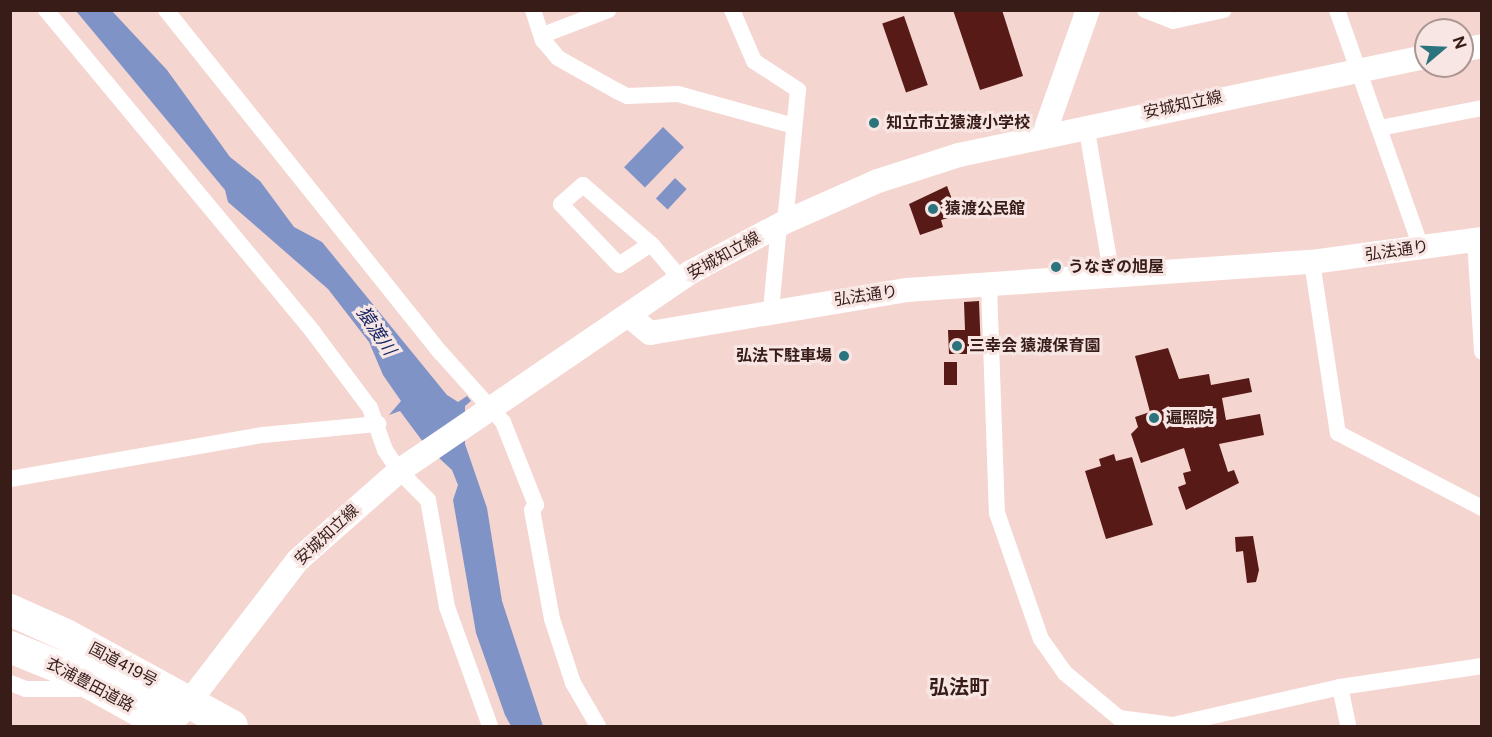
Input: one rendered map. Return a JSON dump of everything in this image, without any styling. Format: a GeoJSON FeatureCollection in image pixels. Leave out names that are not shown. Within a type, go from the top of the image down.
{"type":"FeatureCollection","features":[{"type":"Feature","properties":{"kind":"highway","name":"国道419号"},"geometry":{"type":"LineString","coordinates":[[10,610],[191,714],[232,726]]}},
{"type":"Feature","properties":{"kind":"highway","name":"衣浦豊田道路"},"geometry":{"type":"LineString","coordinates":[[10,630],[191,714]]}},
{"type":"Feature","properties":{"kind":"highway","name":"衣浦豊田道路"},"geometry":{"type":"LineString","coordinates":[[10,647],[66,670],[167,726]]}},
{"type":"Feature","properties":{"kind":"highway"},"geometry":{"type":"LineString","coordinates":[[10,663],[78,689],[143,726]]}},
{"type":"Feature","properties":{"kind":"main road"},"geometry":{"type":"LineString","coordinates":[[1044,134],[1088,10]]}},
{"type":"Feature","properties":{"kind":"main road","name":"安城知立線"},"geometry":{"type":"LineString","coordinates":[[171,726],[191,714],[298,560],[403,469],[681,279],[782,224],[878,182],[959,155],[1086,125],[1414,59]]}},
{"type":"Feature","properties":{"kind":"main road","name":"弘法通り"},"geometry":{"type":"LineString","coordinates":[[628,316],[650,333],[771,310],[907,290],[1312,262],[1478,239]]}},
{"type":"Feature","properties":{"kind":"street"},"geometry":{"type":"LineString","coordinates":[[46,10],[313,332],[378,424],[385,450],[428,500],[447,607],[490,726]]}},
{"type":"Feature","properties":{"kind":"street"},"geometry":{"type":"LineString","coordinates":[[166,10],[487,412],[503,422],[536,505],[532,510],[552,619],[573,683],[598,726]]}},
{"type":"Feature","properties":{"kind":"street"},"geometry":{"type":"LineString","coordinates":[[533,10],[543,35],[558,58],[627,96],[678,94],[794,126]]}},
{"type":"Feature","properties":{"kind":"street"},"geometry":{"type":"LineString","coordinates":[[543,35],[608,10]]}},
{"type":"Feature","properties":{"kind":"street"},"geometry":{"type":"LineString","coordinates":[[732,10],[754,61],[798,90],[771,310]]}},
{"type":"Feature","properties":{"kind":"street"},"geometry":{"type":"LineString","coordinates":[[1144,10],[1173,21],[1224,10]]}},
{"type":"Feature","properties":{"kind":"street"},"geometry":{"type":"LineString","coordinates":[[1337,10],[1360,69],[1420,248]]}},
{"type":"Feature","properties":{"kind":"street"},"geometry":{"type":"LineString","coordinates":[[1380,128],[1482,108]]}},
{"type":"Feature","properties":{"kind":"street"},"geometry":{"type":"LineString","coordinates":[[1086,125],[1112,277]]}},
{"type":"Feature","properties":{"kind":"street"},"geometry":{"type":"LineString","coordinates":[[651,244],[619,265],[561,204],[583,185],[651,244],[681,279]]}},
{"type":"Feature","properties":{"kind":"street"},"geometry":{"type":"LineString","coordinates":[[1478,239],[1482,352]]}},
{"type":"Feature","properties":{"kind":"street"},"geometry":{"type":"LineString","coordinates":[[1312,262],[1338,433],[1482,508]]}},
{"type":"Feature","properties":{"kind":"street"},"geometry":{"type":"LineString","coordinates":[[989,286],[997,513],[1041,639],[1065,673],[1122,722],[1173,725],[1340,687],[1482,666]]}},
{"type":"Feature","properties":{"kind":"street"},"geometry":{"type":"LineString","coordinates":[[10,479],[263,435],[378,424]]}},
{"type":"Feature","properties":{"kind":"street"},"geometry":{"type":"LineString","coordinates":[[10,683],[27,689],[78,689]]}},
{"type":"Feature","properties":{"kind":"street"},"geometry":{"type":"LineString","coordinates":[[1340,687],[1348,726]]}},
{"type":"Feature","properties":{"kind":"water","name":"猿渡川"},"geometry":{"type":"Polygon","coordinates":[[[76,11],[112,11],[167,70],[230,157],[260,181],[294,227],[322,242],[447,395],[458,402],[467,396],[471,401],[465,406],[465,444],[487,508],[502,601],[543,726],[511,726],[505,715],[476,633],[453,500],[458,485],[452,470],[426,446],[400,411],[389,415],[401,401],[383,375],[369,342],[328,289],[228,202],[225,190],[76,11]]]}},
{"type":"Feature","properties":{"kind":"water"},"geometry":{"type":"Polygon","coordinates":[[[663,127],[684,147],[645,187],[624,167],[663,127]]]}},
{"type":"Feature","properties":{"kind":"water"},"geometry":{"type":"Polygon","coordinates":[[[675,178],[687,189],[668,209],[656,198],[675,178]]]}},
{"type":"Feature","properties":{"kind":"building"},"geometry":{"type":"Polygon","coordinates":[[[953,10],[1002,10],[1023,76],[980,90],[953,10]]]}},
{"type":"Feature","properties":{"kind":"building"},"geometry":{"type":"Polygon","coordinates":[[[904,16],[928,85],[906,93],[882,23],[904,16]]]}},
{"type":"Feature","properties":{"kind":"building","name":"猿渡公民館"},"geometry":{"type":"Polygon","coordinates":[[[947,186],[958,215],[941,220],[943,227],[920,235],[909,204],[947,186]]]}},
{"type":"Feature","properties":{"kind":"building"},"geometry":{"type":"Polygon","coordinates":[[[979,301],[981,354],[949,354],[948,330],[965,330],[964,302],[979,301]]]}},
{"type":"Feature","properties":{"kind":"building"},"geometry":{"type":"Polygon","coordinates":[[[1168,348],[1179,379],[1209,374],[1211,385],[1249,378],[1252,392],[1222,398],[1226,420],[1260,414],[1264,435],[1219,444],[1228,472],[1234,470],[1239,483],[1186,510],[1178,487],[1186,484],[1183,473],[1191,471],[1184,448],[1141,463],[1131,434],[1138,427],[1135,417],[1150,412],[1135,356],[1168,348]]]}},
{"type":"Feature","properties":{"kind":"building"},"geometry":{"type":"Polygon","coordinates":[[[944,362],[957,362],[957,385],[944,385],[944,362]]]}},
{"type":"Feature","properties":{"kind":"building"},"geometry":{"type":"Polygon","coordinates":[[[1114,454],[1116,461],[1132,457],[1153,525],[1106,539],[1085,471],[1101,466],[1099,459],[1114,454]]]}},
{"type":"Feature","properties":{"kind":"building"},"geometry":{"type":"Polygon","coordinates":[[[1253,536],[1259,570],[1256,582],[1247,583],[1243,551],[1236,552],[1235,537],[1253,536]]]}},
{"type":"Feature","properties":{"kind":"place","name":"知立市立猿渡小学校"},"geometry":{"type":"Point","coordinates":[874,123]}},
{"type":"Feature","properties":{"kind":"place","name":"猿渡公民館"},"geometry":{"type":"Point","coordinates":[933,209]}},
{"type":"Feature","properties":{"kind":"place","name":"うなぎの旭屋"},"geometry":{"type":"Point","coordinates":[1056,267]}},
{"type":"Feature","properties":{"kind":"place","name":"三幸会 猿渡保育園"},"geometry":{"type":"Point","coordinates":[957,346]}},
{"type":"Feature","properties":{"kind":"place","name":"弘法下駐車場"},"geometry":{"type":"Point","coordinates":[844,356]}},
{"type":"Feature","properties":{"kind":"place","name":"遍照院"},"geometry":{"type":"Point","coordinates":[1154,418]}},
{"type":"Feature","properties":{"kind":"district","name":"弘法町"},"geometry":{"type":"Point","coordinates":[959,687]}}]}
